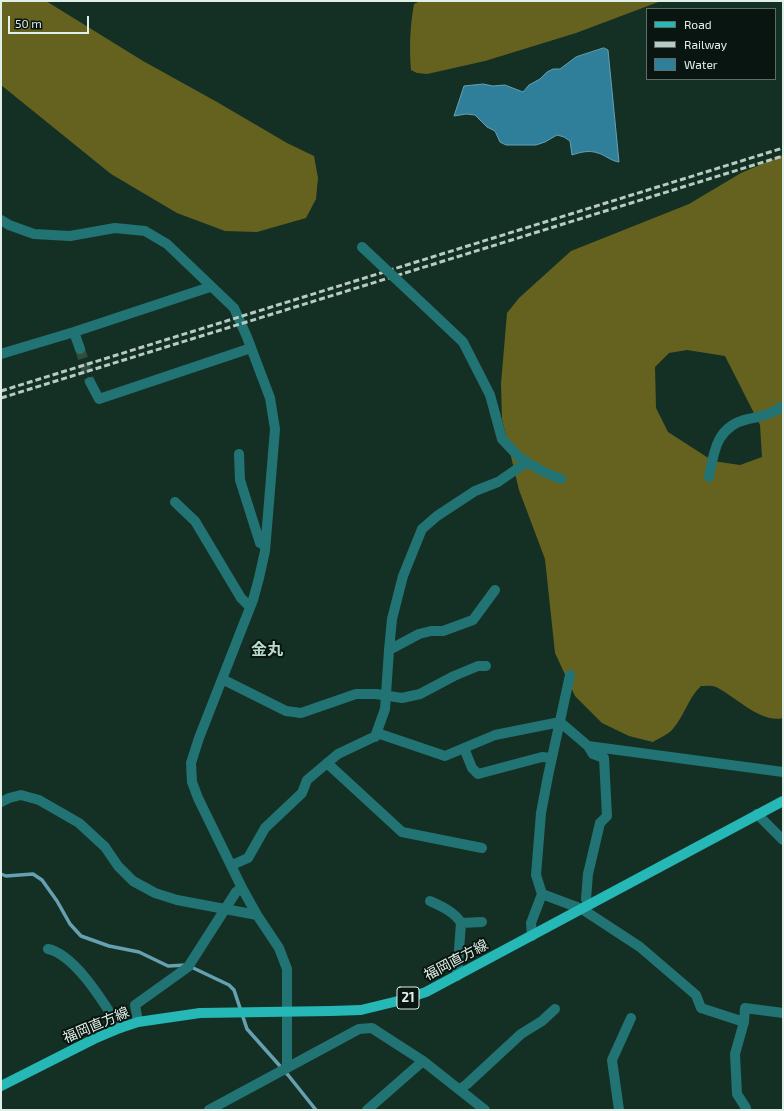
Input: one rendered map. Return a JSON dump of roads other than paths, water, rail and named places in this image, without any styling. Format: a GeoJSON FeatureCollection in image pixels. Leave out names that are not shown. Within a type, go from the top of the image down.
{"type":"FeatureCollection","features":[{"type":"Feature","properties":{"kind":"main road","name":"福岡直方線"},"geometry":{"type":"LineString","coordinates":[[1,1086],[94,1039],[138,1022],[200,1013],[361,1010],[402,1000],[426,992],[783,801]]}},
{"type":"Feature","properties":{"kind":"street"},"geometry":{"type":"LineString","coordinates":[[1,220],[9,225],[34,234],[70,236],[115,228],[145,231],[167,244],[210,287],[234,308],[270,398],[275,428],[265,545],[259,578],[250,607],[199,738],[191,763],[192,782],[198,798],[242,888],[257,915],[280,948],[287,969],[287,1067]]}},
{"type":"Feature","properties":{"kind":"street"},"geometry":{"type":"LineString","coordinates":[[362,247],[463,342],[490,395],[502,439],[520,458],[544,472],[561,479]]}},
{"type":"Feature","properties":{"kind":"street"},"geometry":{"type":"LineString","coordinates":[[1,354],[74,332],[210,287]]}},
{"type":"Feature","properties":{"kind":"street"},"geometry":{"type":"LineString","coordinates":[[74,332],[80,349]]}},
{"type":"Feature","properties":{"kind":"street"},"geometry":{"type":"LineString","coordinates":[[90,382],[99,399],[251,348]]}},
{"type":"Feature","properties":{"kind":"street"},"geometry":{"type":"LineString","coordinates":[[709,477],[713,455],[719,438],[731,425],[762,417],[783,406]]}},
{"type":"Feature","properties":{"kind":"street"},"geometry":{"type":"LineString","coordinates":[[239,454],[240,480],[260,543],[265,545]]}},
{"type":"Feature","properties":{"kind":"street"},"geometry":{"type":"LineString","coordinates":[[375,737],[385,709],[392,619],[403,576],[422,529],[437,516],[475,490],[498,482],[527,462]]}},
{"type":"Feature","properties":{"kind":"street"},"geometry":{"type":"LineString","coordinates":[[175,502],[195,520],[241,598],[250,607]]}},
{"type":"Feature","properties":{"kind":"street"},"geometry":{"type":"LineString","coordinates":[[389,650],[419,634],[431,631],[443,631],[473,620],[495,590]]}},
{"type":"Feature","properties":{"kind":"street"},"geometry":{"type":"LineString","coordinates":[[222,679],[282,709],[301,713],[356,694],[376,694],[402,698],[420,694],[454,676],[478,666],[486,666]]}},
{"type":"Feature","properties":{"kind":"street"},"geometry":{"type":"LineString","coordinates":[[532,936],[531,923],[542,894],[536,875],[541,813],[570,674]]}},
{"type":"Feature","properties":{"kind":"street"},"geometry":{"type":"LineString","coordinates":[[232,865],[248,858],[265,828],[302,793],[307,780],[338,754],[380,734],[445,756],[495,735],[560,722]]}},
{"type":"Feature","properties":{"kind":"street"},"geometry":{"type":"LineString","coordinates":[[560,722],[588,746],[593,754],[604,758],[606,816],[600,823],[588,874],[586,907]]}},
{"type":"Feature","properties":{"kind":"street"},"geometry":{"type":"LineString","coordinates":[[588,746],[783,772]]}},
{"type":"Feature","properties":{"kind":"street"},"geometry":{"type":"LineString","coordinates":[[464,748],[472,768],[478,774],[542,757],[552,758]]}},
{"type":"Feature","properties":{"kind":"street"},"geometry":{"type":"LineString","coordinates":[[327,763],[402,832],[482,848]]}},
{"type":"Feature","properties":{"kind":"street"},"geometry":{"type":"LineString","coordinates":[[1,802],[9,798],[21,796],[39,800],[79,823],[105,847],[118,866],[133,881],[155,893],[177,900],[257,915]]}},
{"type":"Feature","properties":{"kind":"street"},"geometry":{"type":"LineString","coordinates":[[757,814],[783,840]]}},
{"type":"Feature","properties":{"kind":"street"},"geometry":{"type":"LineString","coordinates":[[138,1022],[135,1005],[188,967],[236,892],[242,888]]}},
{"type":"Feature","properties":{"kind":"street"},"geometry":{"type":"LineString","coordinates":[[542,894],[586,907],[640,947],[696,995],[701,1008],[744,1022]]}},
{"type":"Feature","properties":{"kind":"street"},"geometry":{"type":"LineString","coordinates":[[430,901],[458,917],[461,923],[457,976]]}},
{"type":"Feature","properties":{"kind":"street"},"geometry":{"type":"LineString","coordinates":[[461,923],[482,922]]}},
{"type":"Feature","properties":{"kind":"street"},"geometry":{"type":"LineString","coordinates":[[48,949],[56,950],[84,976],[120,1028]]}},
{"type":"Feature","properties":{"kind":"street"},"geometry":{"type":"LineString","coordinates":[[746,1110],[737,1094],[735,1054],[744,1022],[745,1008],[783,1013]]}},
{"type":"Feature","properties":{"kind":"street"},"geometry":{"type":"LineString","coordinates":[[460,1089],[468,1084],[521,1034],[542,1021],[555,1009]]}},
{"type":"Feature","properties":{"kind":"street"},"geometry":{"type":"LineString","coordinates":[[619,1110],[612,1060],[632,1018]]}},
{"type":"Feature","properties":{"kind":"street"},"geometry":{"type":"LineString","coordinates":[[209,1110],[360,1029],[372,1028],[423,1061],[485,1110]]}},
{"type":"Feature","properties":{"kind":"street"},"geometry":{"type":"LineString","coordinates":[[367,1110],[423,1061]]}},
{"type":"Feature","properties":{"kind":"water"},"geometry":{"type":"Polygon","coordinates":[[[604,48],[608,50],[619,162],[595,152],[585,152],[572,155],[570,141],[557,135],[536,145],[506,145],[500,142],[495,131],[487,127],[475,115],[466,114],[454,116],[464,86],[483,84],[493,86],[505,85],[523,92],[529,85],[540,79],[547,72],[553,69],[560,69],[576,57],[604,48]]]}},
{"type":"Feature","properties":{"kind":"waterway"},"geometry":{"type":"LineString","coordinates":[[1,874],[6,876],[33,874],[42,880],[57,901],[70,924],[81,936],[109,946],[139,952],[168,966],[187,965],[229,985],[234,990],[247,1029],[288,1075],[316,1110]]}},
{"type":"Feature","properties":{"kind":"tunnel"},"geometry":{"type":"LineString","coordinates":[[80,349],[90,382]]}},
{"type":"Feature","properties":{"kind":"railway"},"geometry":{"type":"LineString","coordinates":[[1,391],[783,148]]}},
{"type":"Feature","properties":{"kind":"railway"},"geometry":{"type":"LineString","coordinates":[[1,398],[783,156]]}},
{"type":"Feature","properties":{"kind":"district","name":"金丸"},"geometry":{"type":"Point","coordinates":[267,650]}}]}
